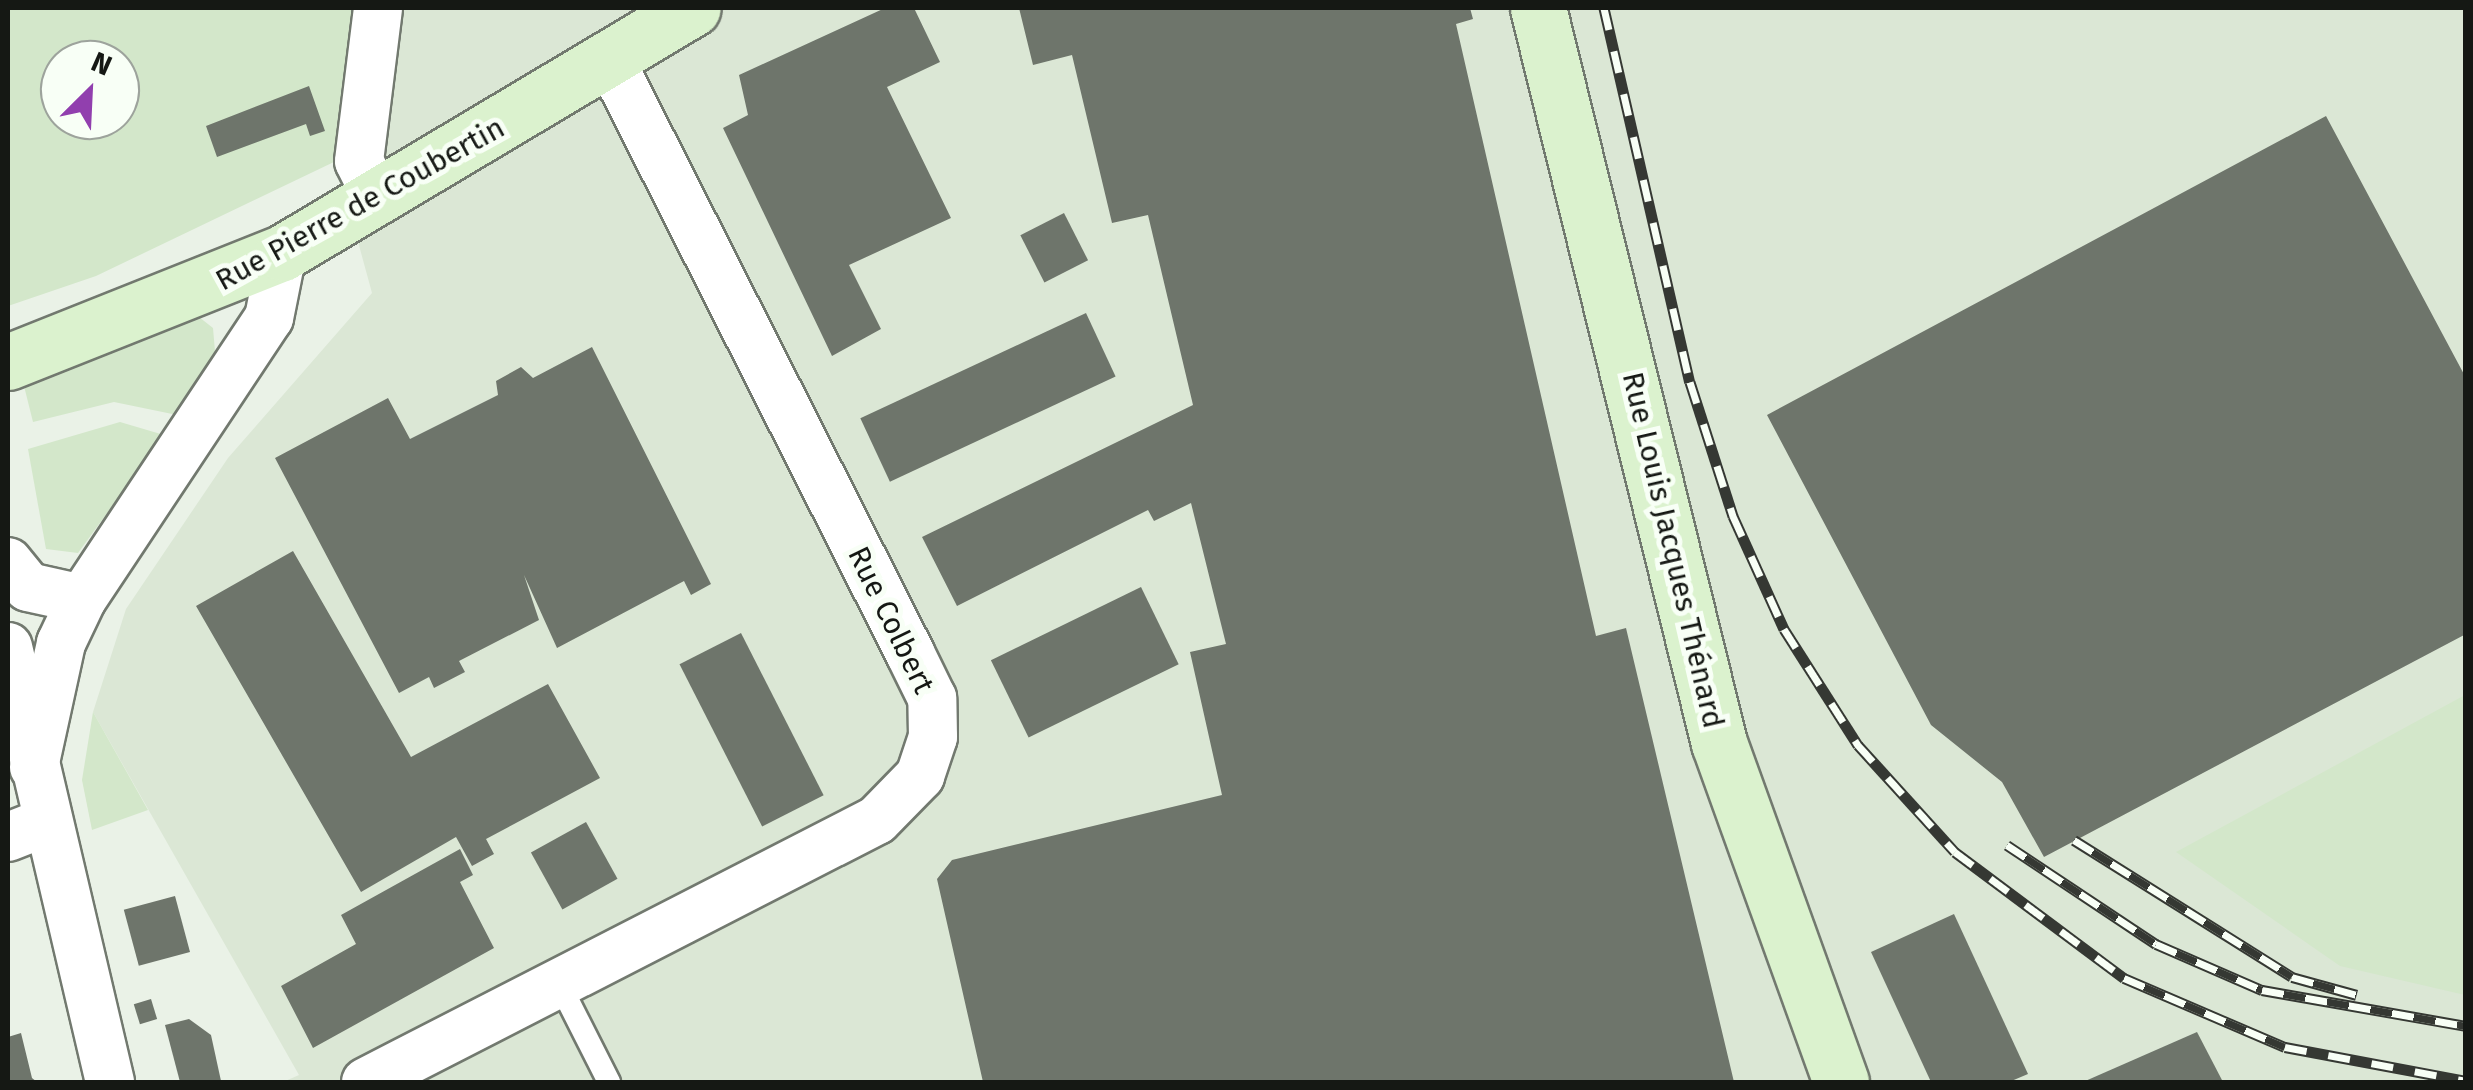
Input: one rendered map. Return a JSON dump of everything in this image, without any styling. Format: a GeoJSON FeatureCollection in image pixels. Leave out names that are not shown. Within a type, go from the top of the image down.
{"type":"FeatureCollection","features":[{"type":"Feature","properties":{"kind":"main road","name":"Rue Pierre de Coubertin"},"geometry":{"type":"LineString","coordinates":[[8,362],[282,253],[611,62],[693,8]]}},
{"type":"Feature","properties":{"kind":"main road","name":"Rue Louis Jacques Thénard"},"geometry":{"type":"LineString","coordinates":[[1538,8],[1718,744],[1841,1082]]}},
{"type":"Feature","properties":{"kind":"street"},"geometry":{"type":"LineString","coordinates":[[378,8],[358,161],[378,200]]}},
{"type":"Feature","properties":{"kind":"street","name":"Rue Colbert"},"geometry":{"type":"LineString","coordinates":[[366,1082],[560,986],[877,820],[920,776],[933,737],[932,698],[611,62]]}},
{"type":"Feature","properties":{"kind":"street"},"geometry":{"type":"LineString","coordinates":[[110,1082],[27,829],[34,767],[61,643],[82,599],[269,318],[282,253]]}},
{"type":"Feature","properties":{"kind":"street"},"geometry":{"type":"LineString","coordinates":[[8,562],[28,587],[82,599]]}},
{"type":"Feature","properties":{"kind":"street"},"geometry":{"type":"LineString","coordinates":[[8,648],[34,767]]}},
{"type":"Feature","properties":{"kind":"lane"},"geometry":{"type":"LineString","coordinates":[[560,986],[609,1082]]}},
{"type":"Feature","properties":{"kind":"shaded area"},"geometry":{"type":"Polygon","coordinates":[[[8,8],[355,8],[336,161],[96,276],[8,306],[8,8]]]}},
{"type":"Feature","properties":{"kind":"shaded area"},"geometry":{"type":"Polygon","coordinates":[[[355,8],[2465,8],[2465,1082],[283,1082],[299,1075],[93,712],[126,609],[228,458],[372,293],[336,161],[355,8]]]}},
{"type":"Feature","properties":{"kind":"shaded area"},"geometry":{"type":"Polygon","coordinates":[[[199,317],[213,328],[216,363],[182,416],[114,402],[33,422],[23,382],[199,317]]]}},
{"type":"Feature","properties":{"kind":"shaded area"},"geometry":{"type":"Polygon","coordinates":[[[120,422],[164,435],[78,553],[46,549],[28,449],[120,422]]]}},
{"type":"Feature","properties":{"kind":"shaded area"},"geometry":{"type":"Polygon","coordinates":[[[2465,695],[2465,995],[2340,966],[2176,852],[2465,695]]]}},
{"type":"Feature","properties":{"kind":"shaded area"},"geometry":{"type":"Polygon","coordinates":[[[93,712],[148,810],[92,830],[82,780],[93,712]]]}},
{"type":"Feature","properties":{"kind":"building"},"geometry":{"type":"Polygon","coordinates":[[[885,8],[914,8],[940,62],[887,87],[951,218],[849,265],[881,329],[832,356],[723,128],[748,115],[739,75],[885,8]]]}},
{"type":"Feature","properties":{"kind":"building"},"geometry":{"type":"Polygon","coordinates":[[[1019,8],[1470,8],[1473,19],[1456,24],[1596,636],[1626,628],[1734,1082],[983,1082],[937,879],[952,860],[1222,795],[1190,652],[1226,644],[1191,503],[1154,521],[1148,510],[957,606],[922,537],[1193,405],[1148,215],[1112,223],[1072,55],[1033,65],[1019,8]]]}},
{"type":"Feature","properties":{"kind":"building"},"geometry":{"type":"Polygon","coordinates":[[[309,86],[325,131],[310,136],[306,124],[217,157],[206,126],[309,86]]]}},
{"type":"Feature","properties":{"kind":"building"},"geometry":{"type":"Polygon","coordinates":[[[2326,116],[2466,378],[2466,634],[2044,857],[2002,782],[1931,725],[1767,415],[2326,116]]]}},
{"type":"Feature","properties":{"kind":"building"},"geometry":{"type":"Polygon","coordinates":[[[1064,213],[1088,260],[1044,282],[1020,235],[1064,213]]]}},
{"type":"Feature","properties":{"kind":"building"},"geometry":{"type":"Polygon","coordinates":[[[1086,313],[1116,376],[890,482],[860,418],[1086,313]]]}},
{"type":"Feature","properties":{"kind":"building"},"geometry":{"type":"Polygon","coordinates":[[[592,347],[711,584],[691,595],[684,581],[557,648],[524,575],[539,620],[459,661],[465,672],[434,688],[429,677],[399,693],[275,458],[388,398],[410,439],[498,395],[496,381],[521,367],[533,378],[592,347]]]}},
{"type":"Feature","properties":{"kind":"building"},"geometry":{"type":"Polygon","coordinates":[[[293,551],[411,757],[548,684],[600,778],[486,839],[494,854],[472,866],[456,837],[361,892],[196,606],[293,551]]]}},
{"type":"Feature","properties":{"kind":"building"},"geometry":{"type":"Polygon","coordinates":[[[1141,587],[1179,664],[1029,738],[991,660],[1141,587]]]}},
{"type":"Feature","properties":{"kind":"building"},"geometry":{"type":"Polygon","coordinates":[[[741,633],[824,795],[762,826],[680,664],[741,633]]]}},
{"type":"Feature","properties":{"kind":"building"},"geometry":{"type":"Polygon","coordinates":[[[586,822],[618,879],[562,909],[531,853],[586,822]]]}},
{"type":"Feature","properties":{"kind":"building"},"geometry":{"type":"Polygon","coordinates":[[[460,849],[473,875],[460,882],[494,948],[313,1048],[281,986],[356,944],[341,915],[460,849]]]}},
{"type":"Feature","properties":{"kind":"building"},"geometry":{"type":"Polygon","coordinates":[[[175,896],[190,952],[139,966],[124,910],[175,896]]]}},
{"type":"Feature","properties":{"kind":"building"},"geometry":{"type":"Polygon","coordinates":[[[1954,914],[2028,1074],[2009,1082],[1931,1082],[1871,952],[1954,914]]]}},
{"type":"Feature","properties":{"kind":"building"},"geometry":{"type":"Polygon","coordinates":[[[151,999],[157,1019],[140,1024],[134,1004],[151,999]]]}},
{"type":"Feature","properties":{"kind":"building"},"geometry":{"type":"Polygon","coordinates":[[[189,1019],[211,1035],[221,1081],[180,1082],[165,1025],[189,1019]]]}},
{"type":"Feature","properties":{"kind":"building"},"geometry":{"type":"Polygon","coordinates":[[[2197,1032],[2223,1082],[2083,1082],[2197,1032]]]}},
{"type":"Feature","properties":{"kind":"building"},"geometry":{"type":"Polygon","coordinates":[[[21,1033],[32,1078],[37,1082],[8,1082],[8,1037],[21,1033]]]}},
{"type":"Feature","properties":{"kind":"railway"},"geometry":{"type":"LineString","coordinates":[[1604,8],[1690,382],[1733,516],[1784,629],[1858,745],[1955,852],[2124,978],[2285,1047],[2466,1081]]}},
{"type":"Feature","properties":{"kind":"railway"},"geometry":{"type":"LineString","coordinates":[[2074,840],[2292,977],[2357,995]]}},
{"type":"Feature","properties":{"kind":"railway"},"geometry":{"type":"LineString","coordinates":[[2007,845],[2156,944],[2262,990],[2466,1026]]}}]}
